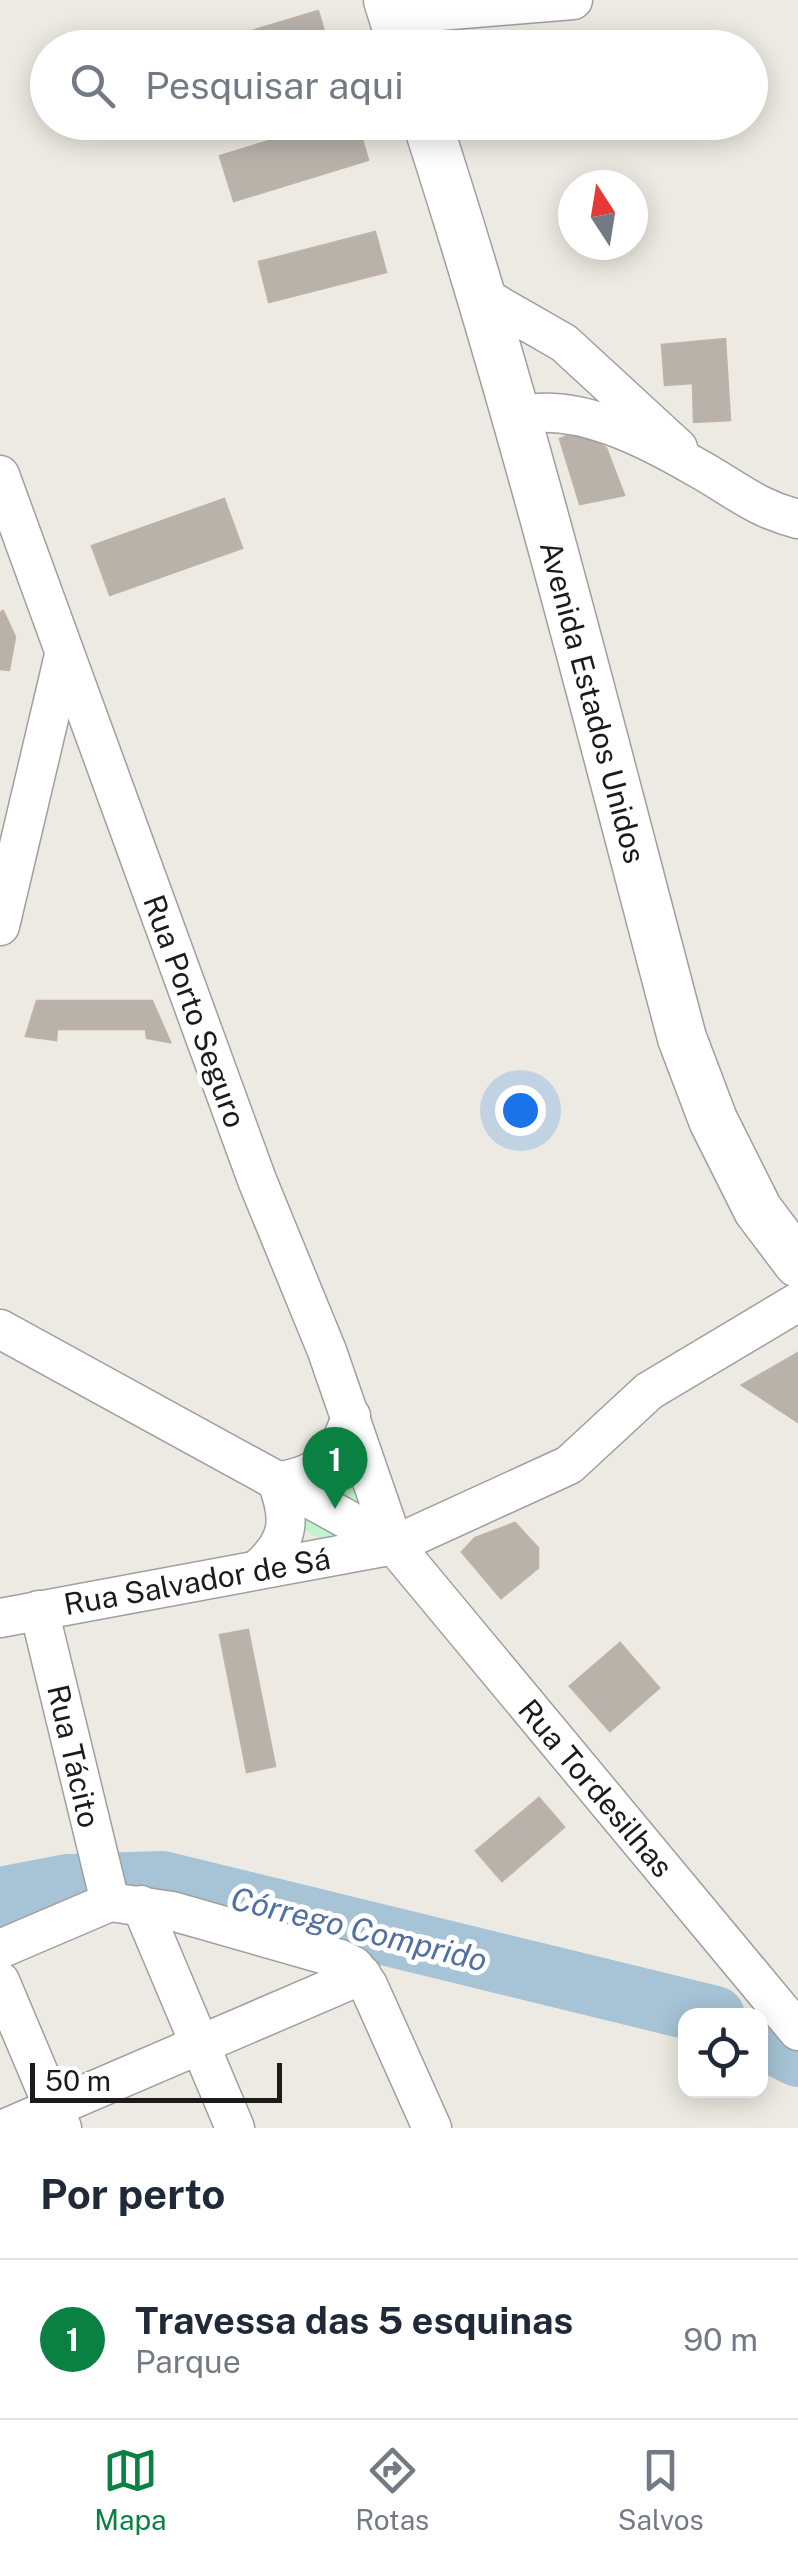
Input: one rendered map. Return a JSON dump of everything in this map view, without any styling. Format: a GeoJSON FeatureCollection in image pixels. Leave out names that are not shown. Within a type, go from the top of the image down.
{"type":"FeatureCollection","features":[{"type":"Feature","properties":{"kind":"street"},"geometry":{"type":"LineString","coordinates":[[394,21],[572,0]]}},
{"type":"Feature","properties":{"kind":"street","name":"Avenida Estados Unidos"},"geometry":{"type":"LineString","coordinates":[[433,140],[518,416],[682,1038],[713,1120],[758,1210],[798,1263]]}},
{"type":"Feature","properties":{"kind":"street"},"geometry":{"type":"LineString","coordinates":[[484,297],[564,343],[664,432],[693,465]]}},
{"type":"Feature","properties":{"kind":"street"},"geometry":{"type":"LineString","coordinates":[[518,416],[538,411],[592,418],[693,465],[767,511],[798,519]]}},
{"type":"Feature","properties":{"kind":"street","name":"Rua Porto Seguro"},"geometry":{"type":"LineString","coordinates":[[0,475],[9,523],[64,655],[257,1180],[351,1416],[394,1545]]}},
{"type":"Feature","properties":{"kind":"street"},"geometry":{"type":"LineString","coordinates":[[0,926],[64,655]]}},
{"type":"Feature","properties":{"kind":"street","name":"Rua Salvador de Sá"},"geometry":{"type":"LineString","coordinates":[[0,1618],[394,1545],[569,1465],[648,1391],[798,1302]]}},
{"type":"Feature","properties":{"kind":"street"},"geometry":{"type":"LineString","coordinates":[[0,1330],[394,1545]]}},
{"type":"Feature","properties":{"kind":"street"},"geometry":{"type":"LineString","coordinates":[[276,1482],[297,1478],[328,1461],[344,1439],[351,1416]]}},
{"type":"Feature","properties":{"kind":"street"},"geometry":{"type":"LineString","coordinates":[[257,1570],[281,1544],[286,1526],[287,1514],[276,1482]]}},
{"type":"Feature","properties":{"kind":"street","name":"Rua Tordesilhas"},"geometry":{"type":"LineString","coordinates":[[394,1545],[798,2031]]}},
{"type":"Feature","properties":{"kind":"street","name":"Rua Tácito"},"geometry":{"type":"LineString","coordinates":[[39,1610],[115,1893],[200,2044],[235,2128]]}},
{"type":"Feature","properties":{"kind":"street"},"geometry":{"type":"LineString","coordinates":[[0,1949],[115,1893],[325,1953],[354,1966],[375,1998],[421,2124]]}},
{"type":"Feature","properties":{"kind":"street"},"geometry":{"type":"LineString","coordinates":[[6,2128],[58,2118],[200,2044],[362,1975]]}},
{"type":"Feature","properties":{"kind":"street"},"geometry":{"type":"LineString","coordinates":[[0,1981],[58,2118]]}},
{"type":"Feature","properties":{"kind":"green space"},"geometry":{"type":"Polygon","coordinates":[[[345,1468],[362,1479],[364,1530],[327,1544],[306,1530],[298,1512],[314,1477],[345,1468]]]}},
{"type":"Feature","properties":{"kind":"building"},"geometry":{"type":"Polygon","coordinates":[[[318,11],[324,30],[255,30],[318,11]]]}},
{"type":"Feature","properties":{"kind":"building"},"geometry":{"type":"Polygon","coordinates":[[[273,140],[362,140],[368,160],[234,201],[220,156],[273,140]]]}},
{"type":"Feature","properties":{"kind":"building"},"geometry":{"type":"Polygon","coordinates":[[[375,232],[386,272],[269,302],[259,262],[375,232]]]}},
{"type":"Feature","properties":{"kind":"building"},"geometry":{"type":"Polygon","coordinates":[[[725,339],[730,420],[694,422],[693,383],[665,385],[662,345],[725,339]]]}},
{"type":"Feature","properties":{"kind":"building"},"geometry":{"type":"Polygon","coordinates":[[[579,431],[606,448],[624,495],[580,504],[560,439],[579,431]]]}},
{"type":"Feature","properties":{"kind":"building"},"geometry":{"type":"Polygon","coordinates":[[[224,499],[242,548],[110,595],[92,546],[224,499]]]}},
{"type":"Feature","properties":{"kind":"building"},"geometry":{"type":"Polygon","coordinates":[[[3,611],[15,637],[9,670],[0,669],[3,611]]]}},
{"type":"Feature","properties":{"kind":"building"},"geometry":{"type":"Polygon","coordinates":[[[37,1001],[152,1001],[170,1042],[147,1038],[146,1029],[57,1029],[56,1040],[26,1036],[37,1001]]]}},
{"type":"Feature","properties":{"kind":"building"},"geometry":{"type":"Polygon","coordinates":[[[798,1353],[798,1422],[742,1385],[798,1353]]]}},
{"type":"Feature","properties":{"kind":"building"},"geometry":{"type":"Polygon","coordinates":[[[515,1523],[538,1548],[538,1568],[501,1598],[462,1552],[475,1538],[515,1523]]]}},
{"type":"Feature","properties":{"kind":"building"},"geometry":{"type":"Polygon","coordinates":[[[248,1630],[275,1766],[247,1772],[220,1635],[248,1630]]]}},
{"type":"Feature","properties":{"kind":"building"},"geometry":{"type":"Polygon","coordinates":[[[620,1643],[659,1688],[610,1731],[570,1686],[620,1643]]]}},
{"type":"Feature","properties":{"kind":"building"},"geometry":{"type":"Polygon","coordinates":[[[539,1798],[564,1827],[502,1881],[476,1851],[539,1798]]]}},
{"type":"Feature","properties":{"kind":"waterway","name":"Córrego Comprido"},"geometry":{"type":"LineString","coordinates":[[0,1897],[68,1884],[162,1881],[682,2008]]}},
{"type":"Feature","properties":{"kind":"waterway","name":"Córrego Comprido"},"geometry":{"type":"LineString","coordinates":[[768,2042],[798,2057]]}},
{"type":"Feature","properties":{"kind":"place","name":"Travessa das 5 esquinas"},"geometry":{"type":"Point","coordinates":[335,1509]}}]}
